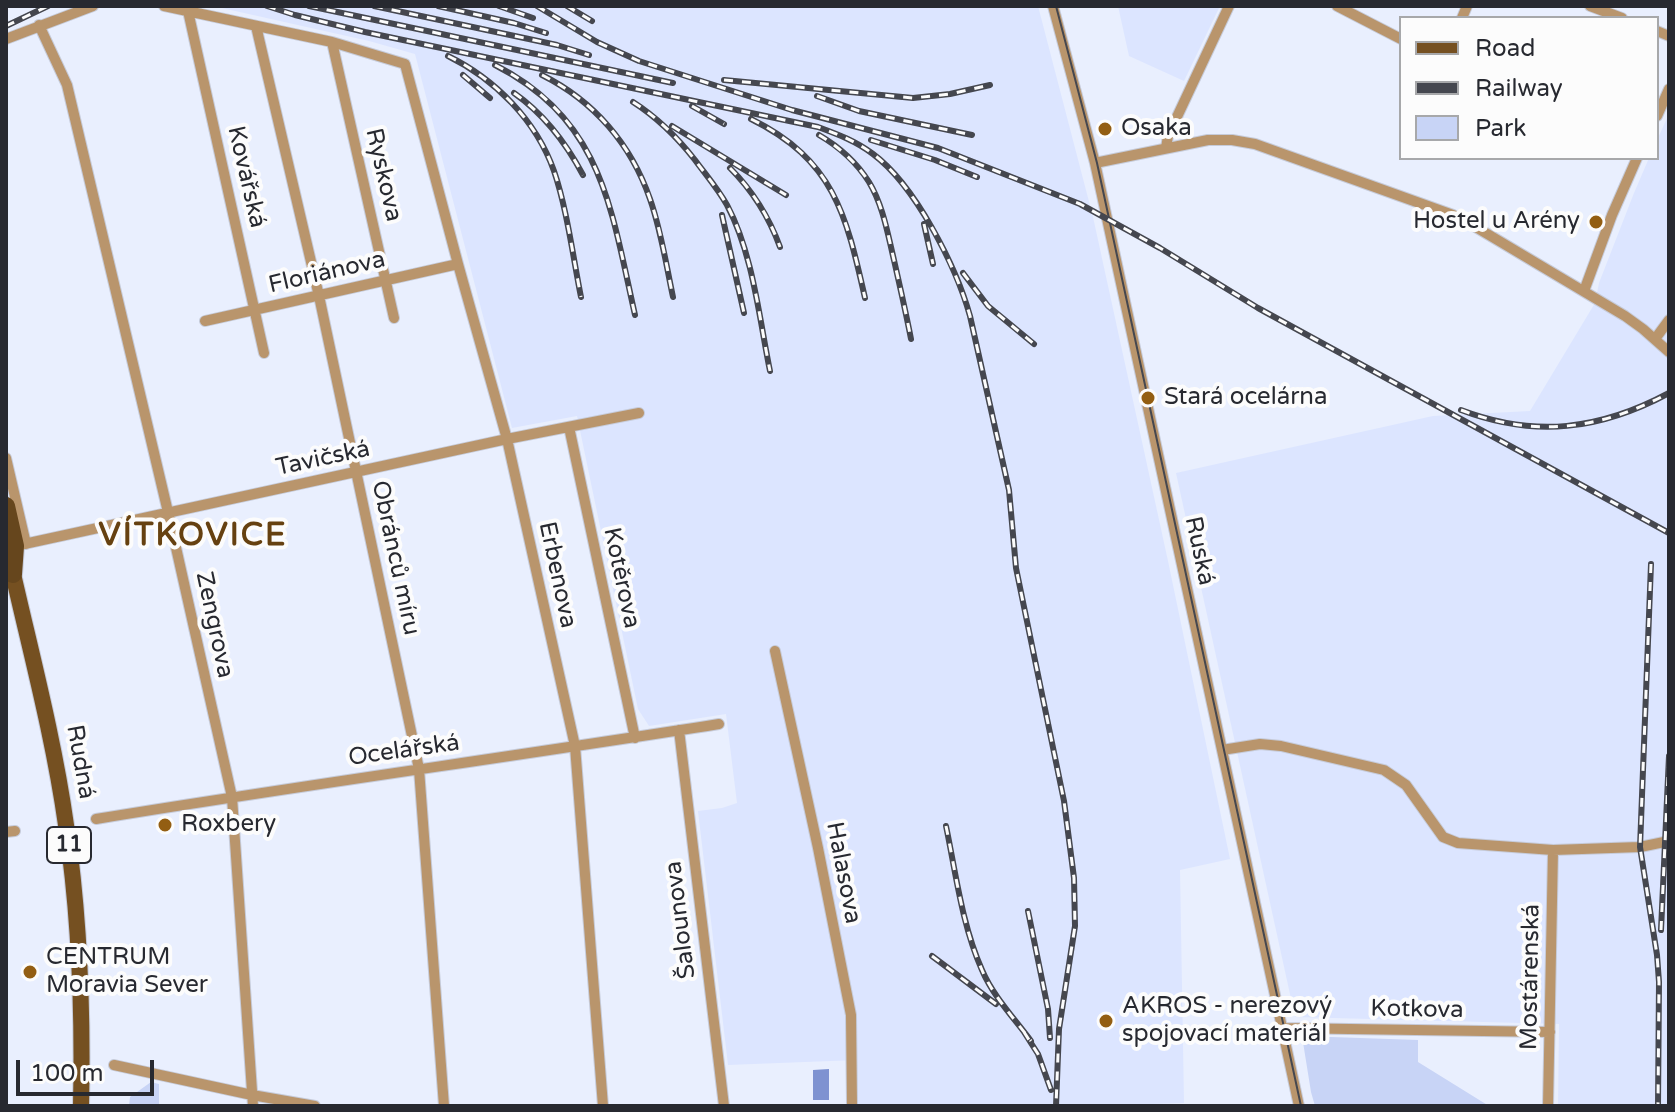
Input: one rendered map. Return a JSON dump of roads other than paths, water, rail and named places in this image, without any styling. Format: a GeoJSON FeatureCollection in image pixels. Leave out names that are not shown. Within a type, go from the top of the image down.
{"type":"FeatureCollection","features":[{"type":"Feature","properties":{"kind":"highway","name":"Rudná"},"geometry":{"type":"LineString","coordinates":[[6,506],[15,555]]}},
{"type":"Feature","properties":{"kind":"main road","name":"Rudná"},"geometry":{"type":"LineString","coordinates":[[15,555],[67,826],[76,906],[83,1038],[81,1106]]}},
{"type":"Feature","properties":{"kind":"street"},"geometry":{"type":"LineString","coordinates":[[6,39],[93,6]]}},
{"type":"Feature","properties":{"kind":"street"},"geometry":{"type":"LineString","coordinates":[[164,6],[332,42]]}},
{"type":"Feature","properties":{"kind":"street","name":"Ruská"},"geometry":{"type":"LineString","coordinates":[[1053,6],[1095,163],[1299,1106]]}},
{"type":"Feature","properties":{"kind":"street"},"geometry":{"type":"LineString","coordinates":[[1166,148],[1168,136],[1229,6]]}},
{"type":"Feature","properties":{"kind":"street"},"geometry":{"type":"LineString","coordinates":[[1337,6],[1399,38]]}},
{"type":"Feature","properties":{"kind":"street"},"geometry":{"type":"LineString","coordinates":[[1590,6],[1617,16]]}},
{"type":"Feature","properties":{"kind":"street","name":"Kovářská"},"geometry":{"type":"LineString","coordinates":[[188,11],[264,353]]}},
{"type":"Feature","properties":{"kind":"street","name":"Zengrova"},"geometry":{"type":"LineString","coordinates":[[39,25],[67,85],[232,797],[252,1101]]}},
{"type":"Feature","properties":{"kind":"street","name":"Obránců míru"},"geometry":{"type":"LineString","coordinates":[[256,26],[319,296],[419,769],[444,1106]]}},
{"type":"Feature","properties":{"kind":"street","name":"Erbenova"},"geometry":{"type":"LineString","coordinates":[[332,42],[405,64],[507,439],[575,746],[603,1106]]}},
{"type":"Feature","properties":{"kind":"street","name":"Ryskova"},"geometry":{"type":"LineString","coordinates":[[332,42],[394,318]]}},
{"type":"Feature","properties":{"kind":"street"},"geometry":{"type":"LineString","coordinates":[[1659,107],[1669,89]]}},
{"type":"Feature","properties":{"kind":"street"},"geometry":{"type":"LineString","coordinates":[[1095,163],[1218,139],[1255,144],[1453,215],[1625,316],[1669,352]]}},
{"type":"Feature","properties":{"kind":"street"},"geometry":{"type":"LineString","coordinates":[[1584,291],[1636,160]]}},
{"type":"Feature","properties":{"kind":"street","name":"Floriánova"},"geometry":{"type":"LineString","coordinates":[[205,321],[458,264]]}},
{"type":"Feature","properties":{"kind":"street"},"geometry":{"type":"LineString","coordinates":[[1655,339],[1669,320]]}},
{"type":"Feature","properties":{"kind":"street","name":"Tavičská"},"geometry":{"type":"LineString","coordinates":[[15,555],[168,512],[639,413]]}},
{"type":"Feature","properties":{"kind":"street","name":"Kotěrova"},"geometry":{"type":"LineString","coordinates":[[569,427],[635,738]]}},
{"type":"Feature","properties":{"kind":"street"},"geometry":{"type":"LineString","coordinates":[[6,458],[15,555]]}},
{"type":"Feature","properties":{"kind":"street","name":"Halasova"},"geometry":{"type":"LineString","coordinates":[[775,651],[851,1015],[852,1106]]}},
{"type":"Feature","properties":{"kind":"street","name":"Ocelářská"},"geometry":{"type":"LineString","coordinates":[[96,819],[719,724]]}},
{"type":"Feature","properties":{"kind":"street","name":"Šalounova"},"geometry":{"type":"LineString","coordinates":[[679,730],[724,1106]]}},
{"type":"Feature","properties":{"kind":"street"},"geometry":{"type":"LineString","coordinates":[[1222,750],[1260,744],[1281,746],[1384,770],[1406,785],[1443,837],[1458,843],[1553,850],[1640,847],[1669,841]]}},
{"type":"Feature","properties":{"kind":"street","name":"Mostárenská"},"geometry":{"type":"LineString","coordinates":[[1548,1106],[1553,850]]}},
{"type":"Feature","properties":{"kind":"street","name":"Kotkova"},"geometry":{"type":"LineString","coordinates":[[1283,1028],[1550,1032]]}},
{"type":"Feature","properties":{"kind":"street"},"geometry":{"type":"LineString","coordinates":[[114,1065],[252,1101],[315,1106]]}},
{"type":"Feature","properties":{"kind":"water"},"geometry":{"type":"Polygon","coordinates":[[[829,1069],[829,1100],[813,1100],[813,1070],[829,1069]]]}},
{"type":"Feature","properties":{"kind":"tram line"},"geometry":{"type":"LineString","coordinates":[[1056,6],[1097,163],[1301,1106]]}},
{"type":"Feature","properties":{"kind":"railway"},"geometry":{"type":"LineString","coordinates":[[6,26],[48,6]]}},
{"type":"Feature","properties":{"kind":"railway"},"geometry":{"type":"LineString","coordinates":[[267,6],[365,32],[818,127],[867,149],[904,185],[944,251],[970,316],[1009,490],[1016,568],[1064,801],[1074,878],[1075,926],[1059,1029],[1056,1106]]}},
{"type":"Feature","properties":{"kind":"railway"},"geometry":{"type":"LineString","coordinates":[[309,6],[673,83]]}},
{"type":"Feature","properties":{"kind":"railway"},"geometry":{"type":"LineString","coordinates":[[374,6],[557,45],[589,55]]}},
{"type":"Feature","properties":{"kind":"railway"},"geometry":{"type":"LineString","coordinates":[[438,6],[546,33]]}},
{"type":"Feature","properties":{"kind":"railway"},"geometry":{"type":"LineString","coordinates":[[499,6],[533,18]]}},
{"type":"Feature","properties":{"kind":"railway"},"geometry":{"type":"LineString","coordinates":[[537,6],[597,42],[639,61],[792,110],[938,148],[1080,204],[1258,308],[1669,533]]}},
{"type":"Feature","properties":{"kind":"railway"},"geometry":{"type":"LineString","coordinates":[[567,6],[592,21]]}},
{"type":"Feature","properties":{"kind":"railway"},"geometry":{"type":"LineString","coordinates":[[448,56],[482,76],[512,103],[546,152],[563,201],[581,297]]}},
{"type":"Feature","properties":{"kind":"railway"},"geometry":{"type":"LineString","coordinates":[[495,65],[531,87],[559,112],[580,140],[609,204],[635,315]]}},
{"type":"Feature","properties":{"kind":"railway"},"geometry":{"type":"LineString","coordinates":[[463,75],[490,98]]}},
{"type":"Feature","properties":{"kind":"railway"},"geometry":{"type":"LineString","coordinates":[[542,75],[594,111],[632,160],[654,211],[673,297]]}},
{"type":"Feature","properties":{"kind":"railway"},"geometry":{"type":"LineString","coordinates":[[724,80],[913,98],[990,85]]}},
{"type":"Feature","properties":{"kind":"railway"},"geometry":{"type":"LineString","coordinates":[[514,93],[553,130],[583,175]]}},
{"type":"Feature","properties":{"kind":"railway"},"geometry":{"type":"LineString","coordinates":[[817,96],[859,111],[972,135]]}},
{"type":"Feature","properties":{"kind":"railway"},"geometry":{"type":"LineString","coordinates":[[633,102],[659,121],[681,143],[727,205],[749,265],[770,371]]}},
{"type":"Feature","properties":{"kind":"railway"},"geometry":{"type":"LineString","coordinates":[[692,106],[724,124]]}},
{"type":"Feature","properties":{"kind":"railway"},"geometry":{"type":"LineString","coordinates":[[751,119],[801,152],[832,192],[851,240],[865,298]]}},
{"type":"Feature","properties":{"kind":"railway"},"geometry":{"type":"LineString","coordinates":[[672,126],[786,195]]}},
{"type":"Feature","properties":{"kind":"railway"},"geometry":{"type":"LineString","coordinates":[[819,135],[853,162],[877,198],[911,339]]}},
{"type":"Feature","properties":{"kind":"railway"},"geometry":{"type":"LineString","coordinates":[[871,140],[977,177]]}},
{"type":"Feature","properties":{"kind":"railway"},"geometry":{"type":"LineString","coordinates":[[730,168],[760,205],[780,247]]}},
{"type":"Feature","properties":{"kind":"railway"},"geometry":{"type":"LineString","coordinates":[[722,215],[744,313]]}},
{"type":"Feature","properties":{"kind":"railway"},"geometry":{"type":"LineString","coordinates":[[924,224],[933,264]]}},
{"type":"Feature","properties":{"kind":"railway"},"geometry":{"type":"LineString","coordinates":[[963,273],[988,306],[1034,344]]}},
{"type":"Feature","properties":{"kind":"railway"},"geometry":{"type":"LineString","coordinates":[[1461,410],[1515,424],[1567,426],[1618,415],[1669,393]]}},
{"type":"Feature","properties":{"kind":"railway"},"geometry":{"type":"LineString","coordinates":[[1651,564],[1640,847],[1659,982],[1658,1106]]}},
{"type":"Feature","properties":{"kind":"railway"},"geometry":{"type":"LineString","coordinates":[[1661,930],[1669,756]]}},
{"type":"Feature","properties":{"kind":"railway"},"geometry":{"type":"LineString","coordinates":[[946,826],[960,899],[975,953],[992,989],[1031,1041]]}},
{"type":"Feature","properties":{"kind":"railway"},"geometry":{"type":"LineString","coordinates":[[1028,911],[1048,1009],[1050,1038]]}},
{"type":"Feature","properties":{"kind":"railway"},"geometry":{"type":"LineString","coordinates":[[932,956],[996,1004]]}},
{"type":"Feature","properties":{"kind":"railway"},"geometry":{"type":"LineString","coordinates":[[1024,1032],[1038,1054],[1051,1090]]}},
{"type":"Feature","properties":{"kind":"place","name":"Osaka"},"geometry":{"type":"Point","coordinates":[1105,129]}},
{"type":"Feature","properties":{"kind":"place","name":"Hostel u Arény"},"geometry":{"type":"Point","coordinates":[1596,222]}},
{"type":"Feature","properties":{"kind":"place","name":"Stará ocelárna"},"geometry":{"type":"Point","coordinates":[1148,398]}},
{"type":"Feature","properties":{"kind":"place","name":"Roxbery"},"geometry":{"type":"Point","coordinates":[165,825]}},
{"type":"Feature","properties":{"kind":"place","name":"CENTRUM Moravia Sever"},"geometry":{"type":"Point","coordinates":[30,972]}},
{"type":"Feature","properties":{"kind":"place","name":"AKROS - nerezový spojovací materiál"},"geometry":{"type":"Point","coordinates":[1106,1021]}},
{"type":"Feature","properties":{"kind":"district","name":"VÍTKOVICE"},"geometry":{"type":"Point","coordinates":[193,537]}}]}
